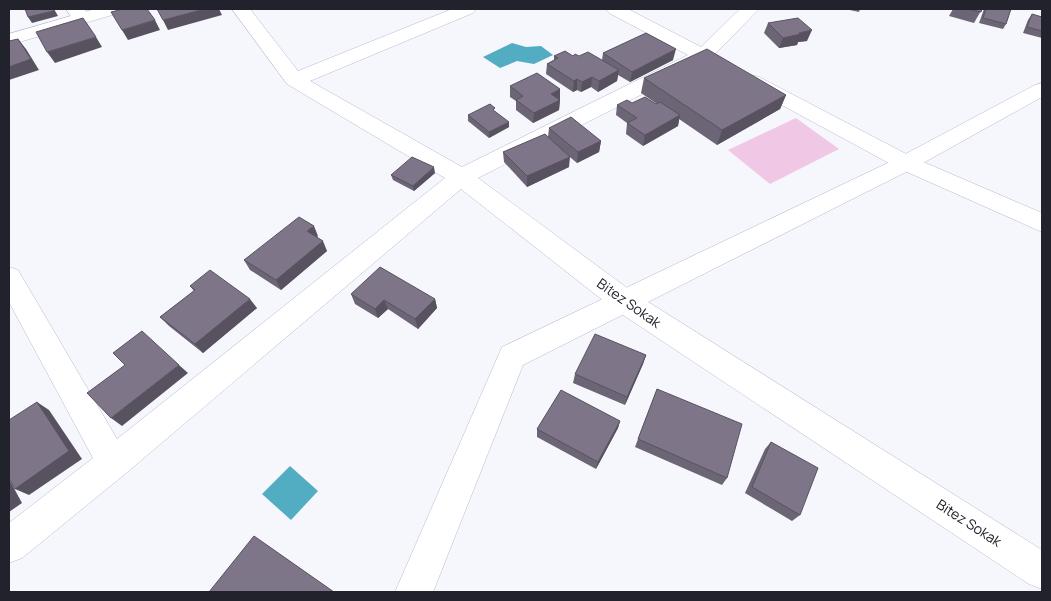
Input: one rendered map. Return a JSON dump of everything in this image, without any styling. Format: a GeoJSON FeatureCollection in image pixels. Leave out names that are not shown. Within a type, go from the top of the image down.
{"type":"FeatureCollection","features":[{"type":"Feature","properties":{"kind":"street"},"geometry":{"type":"LineString","coordinates":[[9,40],[78,14],[112,9]]}},
{"type":"Feature","properties":{"kind":"street","name":"Bitez Sokak"},"geometry":{"type":"LineString","coordinates":[[241,9],[294,80],[462,177],[624,301],[1042,570]]}},
{"type":"Feature","properties":{"kind":"street"},"geometry":{"type":"LineString","coordinates":[[294,80],[467,9]]}},
{"type":"Feature","properties":{"kind":"street"},"geometry":{"type":"LineString","coordinates":[[615,9],[906,163],[1042,223]]}},
{"type":"Feature","properties":{"kind":"street"},"geometry":{"type":"LineString","coordinates":[[9,545],[113,463],[462,177],[703,55],[750,9]]}},
{"type":"Feature","properties":{"kind":"street"},"geometry":{"type":"LineString","coordinates":[[414,592],[512,356],[906,163],[1042,89]]}},
{"type":"Feature","properties":{"kind":"street"},"geometry":{"type":"LineString","coordinates":[[9,277],[113,463]]}},
{"type":"Feature","properties":{"kind":"shaded area"},"geometry":{"type":"Polygon","coordinates":[[[796,118],[839,149],[770,184],[728,150],[796,118]]]}},
{"type":"Feature","properties":{"kind":"water"},"geometry":{"type":"Polygon","coordinates":[[[512,43],[526,47],[541,46],[553,55],[534,64],[517,61],[500,68],[483,57],[512,43]]]}},
{"type":"Feature","properties":{"kind":"water"},"geometry":{"type":"Polygon","coordinates":[[[290,466],[318,491],[291,520],[262,494],[290,466]]]}},
{"type":"Feature","properties":{"kind":"building"},"geometry":{"type":"Polygon","coordinates":[[[25,9],[53,9],[54,11],[28,17],[25,9]]]}},
{"type":"Feature","properties":{"kind":"building"},"geometry":{"type":"Polygon","coordinates":[[[123,9],[147,9],[155,20],[122,30],[111,12],[123,9]]]}},
{"type":"Feature","properties":{"kind":"building"},"geometry":{"type":"Polygon","coordinates":[[[157,9],[205,9],[163,20],[157,9]]]}},
{"type":"Feature","properties":{"kind":"building"},"geometry":{"type":"Polygon","coordinates":[[[967,9],[982,9],[981,12],[967,9]]]}},
{"type":"Feature","properties":{"kind":"building"},"geometry":{"type":"Polygon","coordinates":[[[986,9],[1011,9],[1006,24],[983,18],[986,9]]]}},
{"type":"Feature","properties":{"kind":"building"},"geometry":{"type":"Polygon","coordinates":[[[1032,14],[1042,17],[1042,31],[1027,27],[1032,14]]]}},
{"type":"Feature","properties":{"kind":"building"},"geometry":{"type":"Polygon","coordinates":[[[83,18],[96,37],[47,52],[36,32],[83,18]]]}},
{"type":"Feature","properties":{"kind":"building"},"geometry":{"type":"Polygon","coordinates":[[[798,18],[812,30],[783,38],[768,23],[798,18]]]}},
{"type":"Feature","properties":{"kind":"building"},"geometry":{"type":"Polygon","coordinates":[[[646,33],[676,49],[632,72],[603,53],[646,33]]]}},
{"type":"Feature","properties":{"kind":"building"},"geometry":{"type":"Polygon","coordinates":[[[18,39],[31,59],[9,67],[9,41],[18,39]]]}},
{"type":"Feature","properties":{"kind":"building"},"geometry":{"type":"Polygon","coordinates":[[[707,49],[786,95],[722,130],[644,78],[707,49]]]}},
{"type":"Feature","properties":{"kind":"building"},"geometry":{"type":"Polygon","coordinates":[[[565,51],[573,56],[575,54],[579,56],[588,52],[619,70],[599,81],[592,77],[582,82],[577,79],[574,81],[547,64],[558,58],[554,56],[565,51]]]}},
{"type":"Feature","properties":{"kind":"building"},"geometry":{"type":"Polygon","coordinates":[[[537,73],[560,89],[551,94],[560,100],[534,113],[516,100],[523,96],[510,86],[537,73]]]}},
{"type":"Feature","properties":{"kind":"building"},"geometry":{"type":"Polygon","coordinates":[[[645,97],[656,104],[660,102],[680,115],[645,135],[627,123],[637,118],[617,105],[627,100],[632,103],[645,97]]]}},
{"type":"Feature","properties":{"kind":"building"},"geometry":{"type":"Polygon","coordinates":[[[490,104],[495,108],[493,110],[509,122],[489,132],[468,115],[490,104]]]}},
{"type":"Feature","properties":{"kind":"building"},"geometry":{"type":"Polygon","coordinates":[[[571,117],[601,141],[578,152],[549,128],[571,117]]]}},
{"type":"Feature","properties":{"kind":"building"},"geometry":{"type":"Polygon","coordinates":[[[545,134],[570,157],[527,176],[503,152],[545,134]]]}},
{"type":"Feature","properties":{"kind":"building"},"geometry":{"type":"Polygon","coordinates":[[[412,157],[434,167],[413,186],[391,175],[412,157]]]}},
{"type":"Feature","properties":{"kind":"building"},"geometry":{"type":"Polygon","coordinates":[[[299,217],[314,226],[307,231],[323,241],[276,280],[244,260],[299,217]]]}},
{"type":"Feature","properties":{"kind":"building"},"geometry":{"type":"Polygon","coordinates":[[[380,267],[435,299],[415,319],[384,300],[375,309],[351,294],[380,267]]]}},
{"type":"Feature","properties":{"kind":"building"},"geometry":{"type":"Polygon","coordinates":[[[210,270],[250,299],[195,344],[160,317],[195,290],[190,286],[210,270]]]}},
{"type":"Feature","properties":{"kind":"building"},"geometry":{"type":"Polygon","coordinates":[[[142,331],[179,365],[111,418],[87,393],[125,365],[113,353],[142,331]]]}},
{"type":"Feature","properties":{"kind":"building"},"geometry":{"type":"Polygon","coordinates":[[[595,334],[646,355],[627,397],[575,374],[595,334]]]}},
{"type":"Feature","properties":{"kind":"building"},"geometry":{"type":"Polygon","coordinates":[[[657,389],[742,424],[727,478],[638,439],[657,389]]]}},
{"type":"Feature","properties":{"kind":"building"},"geometry":{"type":"Polygon","coordinates":[[[561,390],[620,421],[598,462],[537,429],[561,390]]]}},
{"type":"Feature","properties":{"kind":"building"},"geometry":{"type":"Polygon","coordinates":[[[37,402],[69,451],[15,489],[9,478],[9,420],[37,402]]]}},
{"type":"Feature","properties":{"kind":"building"},"geometry":{"type":"Polygon","coordinates":[[[771,442],[818,468],[800,515],[752,487],[771,442]]]}},
{"type":"Feature","properties":{"kind":"building"},"geometry":{"type":"Polygon","coordinates":[[[254,536],[334,592],[209,592],[254,536]]]}}]}
